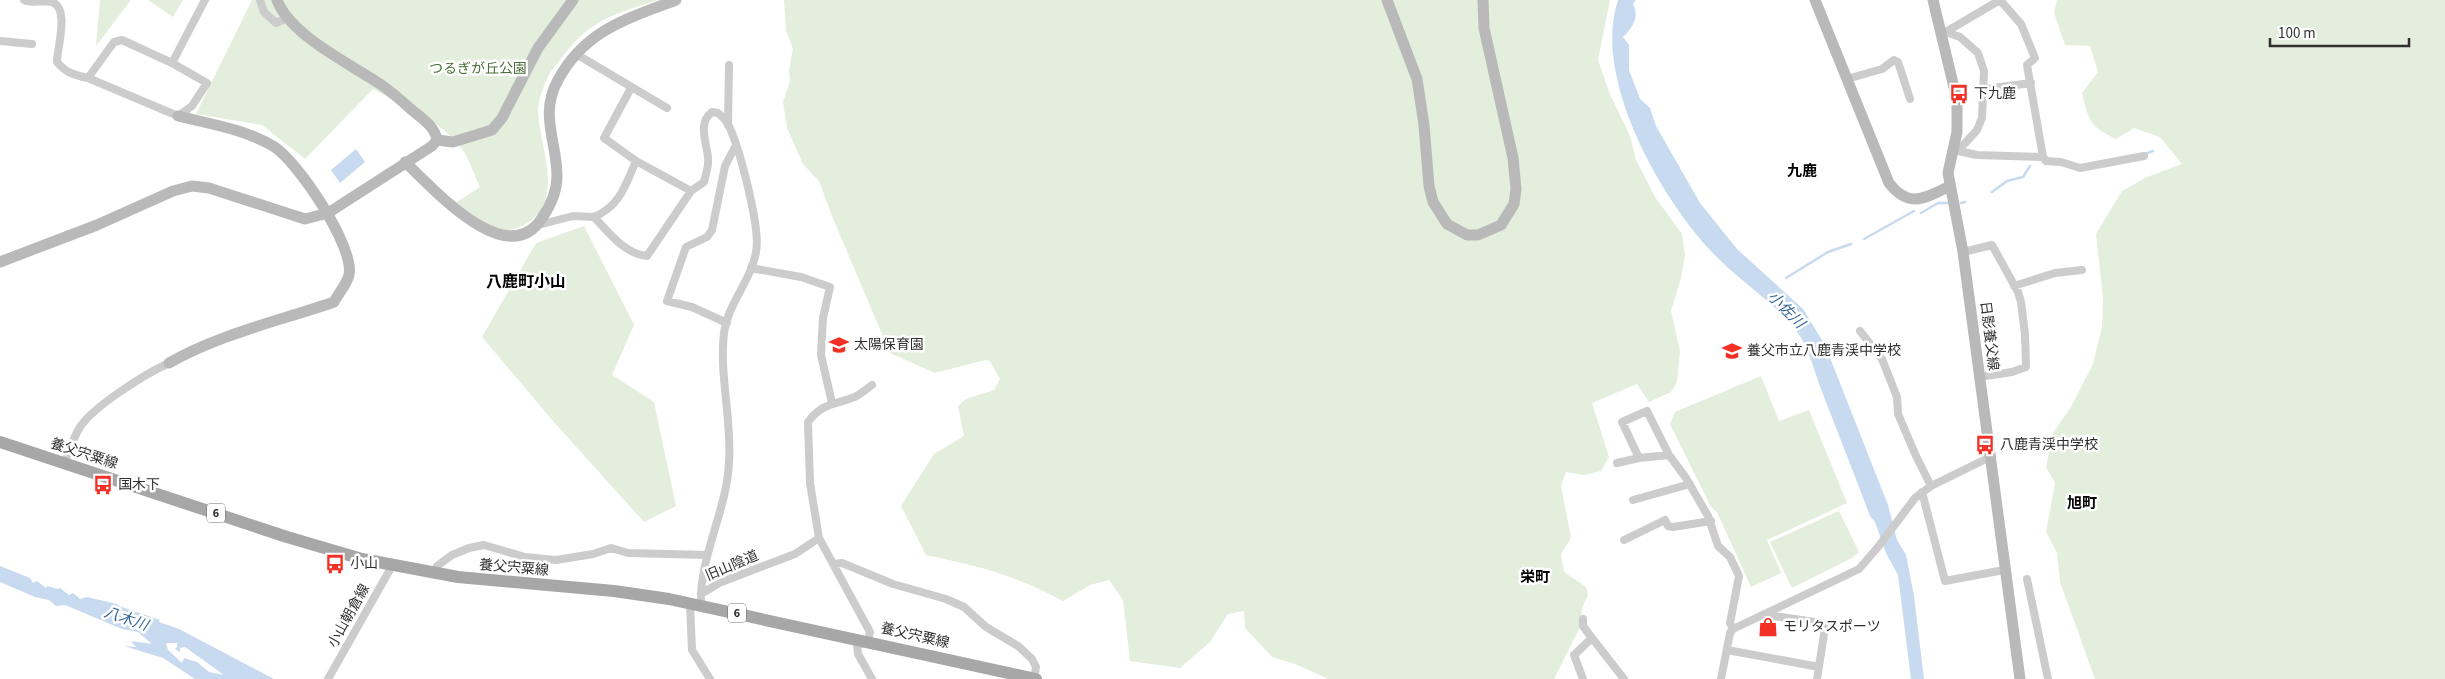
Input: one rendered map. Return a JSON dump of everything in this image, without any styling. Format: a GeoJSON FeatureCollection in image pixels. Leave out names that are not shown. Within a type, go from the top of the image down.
{"type":"FeatureCollection","features":[{"type":"Feature","properties":{"kind":"main road","name":"養父宍粟線"},"geometry":{"type":"LineString","coordinates":[[0,442],[319,547],[392,566],[435,574],[506,583],[631,593],[697,601],[1035,679]]}},
{"type":"Feature","properties":{"kind":"street"},"geometry":{"type":"LineString","coordinates":[[24,0],[29,2],[52,2],[57,6],[63,25],[57,62],[64,70],[88,78],[178,116],[246,132],[275,146],[290,159],[328,213],[346,250],[349,264],[349,276],[334,302],[240,332],[184,354],[152,371],[110,399],[80,426],[64,463]]}},
{"type":"Feature","properties":{"kind":"street"},"geometry":{"type":"LineString","coordinates":[[172,63],[205,0]]}},
{"type":"Feature","properties":{"kind":"street"},"geometry":{"type":"LineString","coordinates":[[260,0],[264,12],[276,23],[287,18]]}},
{"type":"Feature","properties":{"kind":"street"},"geometry":{"type":"LineString","coordinates":[[0,262],[97,225],[173,191],[192,186],[209,188],[305,219],[328,213],[432,146],[437,140],[436,132],[383,86],[306,36],[287,18],[277,0]]}},
{"type":"Feature","properties":{"kind":"street"},"geometry":{"type":"LineString","coordinates":[[437,140],[453,142],[492,130],[502,118],[538,48],[573,0]]}},
{"type":"Feature","properties":{"kind":"street"},"geometry":{"type":"LineString","coordinates":[[538,225],[555,194],[557,175],[548,118],[550,100],[557,82],[586,42],[616,24],[676,0]]}},
{"type":"Feature","properties":{"kind":"street"},"geometry":{"type":"LineString","coordinates":[[1387,0],[1417,79],[1424,125],[1429,186],[1434,202],[1447,224],[1467,235],[1478,235],[1501,225],[1514,204],[1516,189],[1513,158],[1484,28],[1483,0]]}},
{"type":"Feature","properties":{"kind":"street"},"geometry":{"type":"LineString","coordinates":[[1815,0],[1888,183],[1896,192],[1912,200],[1923,198],[1950,186]]}},
{"type":"Feature","properties":{"kind":"street","name":"日影養父線"},"geometry":{"type":"LineString","coordinates":[[1933,0],[1944,33],[1959,115],[1955,150],[1948,172],[1963,252],[2020,679]]}},
{"type":"Feature","properties":{"kind":"street"},"geometry":{"type":"LineString","coordinates":[[1944,33],[2000,0],[2021,24],[2035,58],[2027,65],[2043,157],[2046,161],[2061,162],[2080,168],[2144,156]]}},
{"type":"Feature","properties":{"kind":"street"},"geometry":{"type":"LineString","coordinates":[[1944,33],[1960,37],[1978,53],[1984,71],[1985,89],[1981,122],[1955,150]]}},
{"type":"Feature","properties":{"kind":"street"},"geometry":{"type":"LineString","coordinates":[[88,78],[114,42],[122,40],[172,63],[206,83],[192,106],[178,116]]}},
{"type":"Feature","properties":{"kind":"street"},"geometry":{"type":"LineString","coordinates":[[0,41],[32,44]]}},
{"type":"Feature","properties":{"kind":"street"},"geometry":{"type":"LineString","coordinates":[[576,54],[667,108]]}},
{"type":"Feature","properties":{"kind":"street"},"geometry":{"type":"LineString","coordinates":[[1847,79],[1882,70],[1894,60],[1898,62],[1910,99]]}},
{"type":"Feature","properties":{"kind":"street"},"geometry":{"type":"LineString","coordinates":[[708,555],[724,503],[729,462],[724,332],[732,304],[751,268],[756,251],[753,213],[728,125],[730,65]]}},
{"type":"Feature","properties":{"kind":"street"},"geometry":{"type":"LineString","coordinates":[[1985,89],[2031,84]]}},
{"type":"Feature","properties":{"kind":"street"},"geometry":{"type":"LineString","coordinates":[[632,88],[604,138],[636,161],[691,190]]}},
{"type":"Feature","properties":{"kind":"street"},"geometry":{"type":"LineString","coordinates":[[594,218],[616,240],[636,255],[647,256],[691,190],[704,182],[708,168],[703,126],[706,116],[712,112],[718,113],[728,125]]}},
{"type":"Feature","properties":{"kind":"street"},"geometry":{"type":"LineString","coordinates":[[727,323],[692,307],[667,301],[686,247],[707,237],[712,230],[725,166],[735,147]]}},
{"type":"Feature","properties":{"kind":"street"},"geometry":{"type":"LineString","coordinates":[[1955,150],[1977,154],[2043,157]]}},
{"type":"Feature","properties":{"kind":"street"},"geometry":{"type":"LineString","coordinates":[[405,162],[464,215],[481,227],[500,236],[521,234],[538,225],[573,216],[594,218],[608,211],[621,195],[636,161]]}},
{"type":"Feature","properties":{"kind":"street"},"geometry":{"type":"LineString","coordinates":[[1963,252],[1992,245],[2014,286],[2022,310],[2026,367],[2012,372],[1980,378]]}},
{"type":"Feature","properties":{"kind":"street"},"geometry":{"type":"LineString","coordinates":[[751,268],[801,278],[830,287],[823,318],[821,355],[832,403]]}},
{"type":"Feature","properties":{"kind":"street"},"geometry":{"type":"LineString","coordinates":[[2014,286],[2047,274],[2082,270]]}},
{"type":"Feature","properties":{"kind":"street"},"geometry":{"type":"LineString","coordinates":[[1860,331],[1882,359],[1897,397],[1898,414],[1916,456],[1932,486]]}},
{"type":"Feature","properties":{"kind":"street"},"geometry":{"type":"LineString","coordinates":[[872,385],[854,398],[832,403],[816,411],[808,422],[810,483],[819,538],[870,632],[868,641],[857,646],[858,654],[872,679]]}},
{"type":"Feature","properties":{"kind":"street"},"geometry":{"type":"LineString","coordinates":[[1639,458],[1622,422],[1647,411],[1670,455],[1690,484],[1710,522],[1718,546],[1730,557],[1739,576],[1730,623],[1733,629]]}},
{"type":"Feature","properties":{"kind":"street"},"geometry":{"type":"LineString","coordinates":[[1617,463],[1639,458],[1670,455]]}},
{"type":"Feature","properties":{"kind":"street"},"geometry":{"type":"LineString","coordinates":[[1721,679],[1730,633],[1733,629],[1766,615],[1859,569],[1878,548],[1915,498],[1932,486],[1990,456]]}},
{"type":"Feature","properties":{"kind":"street"},"geometry":{"type":"LineString","coordinates":[[1633,500],[1690,484]]}},
{"type":"Feature","properties":{"kind":"street"},"geometry":{"type":"LineString","coordinates":[[1922,492],[1947,590]]}},
{"type":"Feature","properties":{"kind":"street"},"geometry":{"type":"LineString","coordinates":[[1624,540],[1664,520],[1668,526],[1673,527],[1710,522]]}},
{"type":"Feature","properties":{"kind":"street","name":"旧山陰道"},"geometry":{"type":"LineString","coordinates":[[697,601],[719,583],[795,554],[819,538]]}},
{"type":"Feature","properties":{"kind":"street","name":"旧山陰道"},"geometry":{"type":"LineString","coordinates":[[435,574],[437,566],[452,555],[468,548],[484,545],[526,557],[556,560],[593,554],[612,548],[628,553],[708,555],[697,601]]}},
{"type":"Feature","properties":{"kind":"street"},"geometry":{"type":"LineString","coordinates":[[833,564],[842,563],[893,584],[946,599],[964,608],[986,627],[1018,646],[1032,659],[1036,667],[1035,679]]}},
{"type":"Feature","properties":{"kind":"street","name":"小山朝倉線"},"geometry":{"type":"LineString","coordinates":[[328,679],[392,566]]}},
{"type":"Feature","properties":{"kind":"street"},"geometry":{"type":"LineString","coordinates":[[1945,582],[2004,570]]}},
{"type":"Feature","properties":{"kind":"street"},"geometry":{"type":"LineString","coordinates":[[2027,579],[2048,679]]}},
{"type":"Feature","properties":{"kind":"street"},"geometry":{"type":"LineString","coordinates":[[697,601],[692,650],[710,679]]}},
{"type":"Feature","properties":{"kind":"street"},"geometry":{"type":"LineString","coordinates":[[1766,615],[1822,623],[1825,628],[1817,679]]}},
{"type":"Feature","properties":{"kind":"street"},"geometry":{"type":"LineString","coordinates":[[1583,619],[1583,626],[1624,679]]}},
{"type":"Feature","properties":{"kind":"street"},"geometry":{"type":"LineString","coordinates":[[1582,679],[1574,655],[1592,638]]}},
{"type":"Feature","properties":{"kind":"street"},"geometry":{"type":"LineString","coordinates":[[1727,650],[1819,667]]}},
{"type":"Feature","properties":{"kind":"green space"},"geometry":{"type":"Polygon","coordinates":[[[100,0],[131,0],[96,46],[100,0]]]}},
{"type":"Feature","properties":{"kind":"green space"},"geometry":{"type":"Polygon","coordinates":[[[148,0],[183,0],[173,17],[148,0]]]}},
{"type":"Feature","properties":{"kind":"green space","name":"つるぎが丘公園"},"geometry":{"type":"Polygon","coordinates":[[[252,0],[658,0],[615,15],[592,27],[571,46],[551,71],[542,90],[538,112],[548,175],[544,204],[536,216],[522,226],[503,230],[486,225],[455,203],[480,187],[465,153],[453,139],[444,130],[421,114],[373,89],[305,159],[262,125],[196,114],[252,0]]]}},
{"type":"Feature","properties":{"kind":"green space"},"geometry":{"type":"Polygon","coordinates":[[[784,0],[1610,0],[1598,60],[1609,92],[1630,136],[1636,160],[1655,197],[1682,234],[1685,255],[1681,278],[1671,311],[1680,351],[1677,382],[1671,392],[1649,402],[1637,384],[1592,403],[1609,457],[1601,471],[1584,475],[1566,472],[1561,486],[1571,538],[1561,554],[1564,572],[1586,587],[1588,595],[1582,608],[1580,627],[1554,679],[1329,679],[1295,664],[1272,657],[1245,628],[1244,611],[1228,614],[1210,642],[1180,668],[1130,661],[1123,600],[1109,580],[1090,585],[1063,601],[1029,584],[996,572],[926,555],[901,506],[934,454],[964,436],[958,406],[966,399],[994,390],[1000,379],[990,361],[985,360],[935,373],[890,353],[819,181],[803,164],[787,128],[783,102],[790,81],[789,70],[793,49],[786,30],[784,0]]]}},
{"type":"Feature","properties":{"kind":"green space"},"geometry":{"type":"Polygon","coordinates":[[[2057,0],[2445,0],[2445,679],[2095,679],[2060,582],[2057,553],[2046,532],[2055,483],[2046,467],[2053,433],[2071,407],[2093,364],[2102,327],[2103,299],[2096,234],[2122,191],[2147,177],[2182,164],[2160,137],[2134,128],[2116,139],[2092,122],[2082,93],[2098,72],[2090,46],[2065,45],[2054,13],[2057,0]]]}},
{"type":"Feature","properties":{"kind":"green space"},"geometry":{"type":"Polygon","coordinates":[[[584,226],[634,325],[612,375],[654,402],[676,506],[644,522],[553,421],[482,337],[536,243],[584,226]]]}},
{"type":"Feature","properties":{"kind":"green space"},"geometry":{"type":"Polygon","coordinates":[[[1761,376],[1779,421],[1809,410],[1847,503],[1767,540],[1781,573],[1751,587],[1717,512],[1711,507],[1670,424],[1675,412],[1761,376]]]}},
{"type":"Feature","properties":{"kind":"green space"},"geometry":{"type":"Polygon","coordinates":[[[1839,511],[1859,552],[1852,558],[1792,588],[1770,542],[1839,511]]]}},
{"type":"Feature","properties":{"kind":"water","name":"小佐川"},"geometry":{"type":"Polygon","coordinates":[[[1618,0],[1636,0],[1633,4],[1636,13],[1634,22],[1623,37],[1629,45],[1629,70],[1640,99],[1650,108],[1656,126],[1700,203],[1737,249],[1803,309],[1825,345],[1888,505],[1897,540],[1906,555],[1914,596],[1924,679],[1911,679],[1898,575],[1886,553],[1875,522],[1870,516],[1802,339],[1778,310],[1721,261],[1690,227],[1670,198],[1635,133],[1622,98],[1614,63],[1612,30],[1618,0]]]}},
{"type":"Feature","properties":{"kind":"water"},"geometry":{"type":"Polygon","coordinates":[[[356,149],[365,162],[340,183],[331,170],[356,149]]]}},
{"type":"Feature","properties":{"kind":"water","name":"八木川"},"geometry":{"type":"Polygon","coordinates":[[[0,566],[30,578],[33,583],[37,581],[46,588],[47,586],[60,588],[69,595],[73,593],[80,599],[87,597],[117,604],[179,629],[274,679],[195,679],[163,658],[124,646],[136,647],[131,641],[152,644],[138,632],[122,629],[65,605],[56,606],[49,600],[35,597],[0,582],[0,566]],[[166,643],[168,650],[182,663],[184,658],[197,662],[209,672],[224,675],[185,647],[180,648],[180,652],[175,649],[177,643],[166,643]]]}},
{"type":"Feature","properties":{"kind":"waterway"},"geometry":{"type":"LineString","coordinates":[[2145,154],[2153,151]]}},
{"type":"Feature","properties":{"kind":"waterway"},"geometry":{"type":"LineString","coordinates":[[1992,192],[2007,181],[2023,177],[2030,166]]}},
{"type":"Feature","properties":{"kind":"waterway"},"geometry":{"type":"LineString","coordinates":[[1961,203],[1965,202]]}},
{"type":"Feature","properties":{"kind":"waterway"},"geometry":{"type":"LineString","coordinates":[[1921,213],[1938,203],[1949,203]]}},
{"type":"Feature","properties":{"kind":"waterway"},"geometry":{"type":"LineString","coordinates":[[1864,239],[1914,211]]}},
{"type":"Feature","properties":{"kind":"waterway"},"geometry":{"type":"LineString","coordinates":[[1786,278],[1828,252],[1851,244]]}},
{"type":"Feature","properties":{"kind":"place","name":"下九鹿"},"geometry":{"type":"Point","coordinates":[1959,94]}},
{"type":"Feature","properties":{"kind":"place","name":"太陽保育園"},"geometry":{"type":"Point","coordinates":[839,345]}},
{"type":"Feature","properties":{"kind":"place","name":"養父市立八鹿青渓中学校"},"geometry":{"type":"Point","coordinates":[1732,351]}},
{"type":"Feature","properties":{"kind":"place","name":"八鹿青渓中学校"},"geometry":{"type":"Point","coordinates":[1985,445]}},
{"type":"Feature","properties":{"kind":"place","name":"国木下"},"geometry":{"type":"Point","coordinates":[103,485]}},
{"type":"Feature","properties":{"kind":"place","name":"小山"},"geometry":{"type":"Point","coordinates":[335,564]}},
{"type":"Feature","properties":{"kind":"place","name":"モリタスポーツ"},"geometry":{"type":"Point","coordinates":[1768,627]}},
{"type":"Feature","properties":{"kind":"district","name":"九鹿"},"geometry":{"type":"Point","coordinates":[1802,171]}},
{"type":"Feature","properties":{"kind":"district","name":"八鹿町小山"},"geometry":{"type":"Point","coordinates":[526,282]}},
{"type":"Feature","properties":{"kind":"district","name":"旭町"},"geometry":{"type":"Point","coordinates":[2082,503]}},
{"type":"Feature","properties":{"kind":"district","name":"栄町"},"geometry":{"type":"Point","coordinates":[1535,577]}}]}
